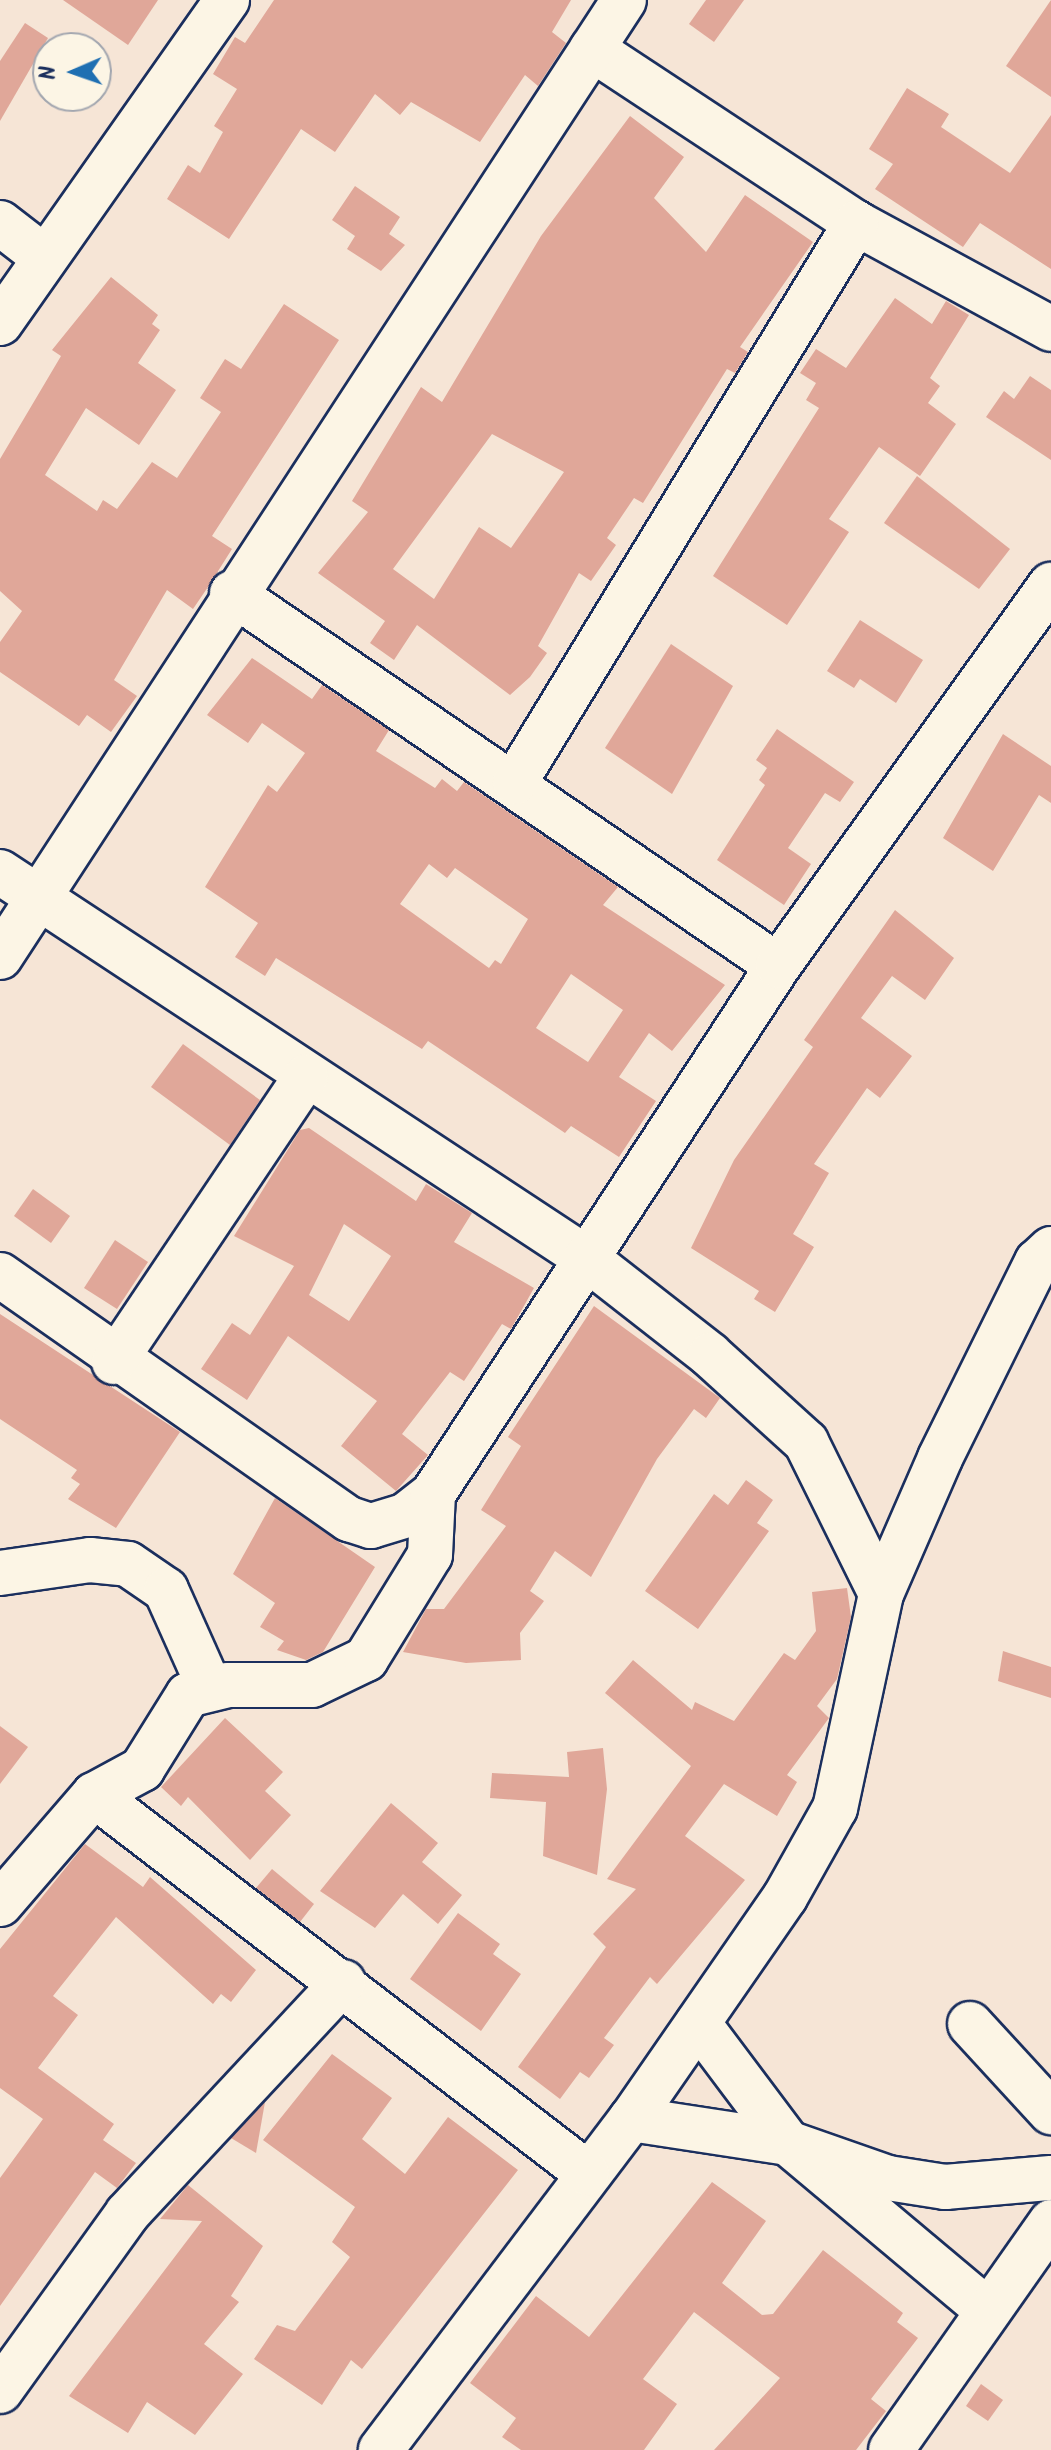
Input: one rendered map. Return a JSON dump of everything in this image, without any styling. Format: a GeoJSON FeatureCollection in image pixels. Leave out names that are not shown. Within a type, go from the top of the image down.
{"type":"FeatureCollection","features":[{"type":"Feature","properties":{"kind":"street"},"geometry":{"type":"LineString","coordinates":[[0,323],[227,0]]}},
{"type":"Feature","properties":{"kind":"street"},"geometry":{"type":"LineString","coordinates":[[0,957],[39,902],[232,593],[624,0]]}},
{"type":"Feature","properties":{"kind":"street"},"geometry":{"type":"LineString","coordinates":[[592,49],[856,223],[1051,329]]}},
{"type":"Feature","properties":{"kind":"street"},"geometry":{"type":"LineString","coordinates":[[0,223],[44,257]]}},
{"type":"Feature","properties":{"kind":"street"},"geometry":{"type":"LineString","coordinates":[[515,782],[856,223]]}},
{"type":"Feature","properties":{"kind":"street"},"geometry":{"type":"LineString","coordinates":[[0,1275],[114,1362],[349,1519],[391,1523],[433,1494],[778,966],[1051,585]]}},
{"type":"Feature","properties":{"kind":"street"},"geometry":{"type":"LineString","coordinates":[[232,593],[515,782],[778,966]]}},
{"type":"Feature","properties":{"kind":"street"},"geometry":{"type":"LineString","coordinates":[[0,872],[39,902],[586,1258],[710,1355],[806,1442],[881,1594]]}},
{"type":"Feature","properties":{"kind":"street"},"geometry":{"type":"LineString","coordinates":[[114,1362],[306,1076]]}},
{"type":"Feature","properties":{"kind":"street"},"geometry":{"type":"LineString","coordinates":[[381,2450],[587,2173],[631,2119],[785,1897],[835,1808],[881,1594],[946,1444],[1037,1262],[1051,1249]]}},
{"type":"Feature","properties":{"kind":"street"},"geometry":{"type":"LineString","coordinates":[[0,1904],[94,1795],[142,1769],[188,1695],[209,1686],[312,1685],[366,1659],[430,1555],[433,1494]]}},
{"type":"Feature","properties":{"kind":"street"},"geometry":{"type":"LineString","coordinates":[[0,1573],[90,1560],[128,1564],[166,1590],[209,1686]]}},
{"type":"Feature","properties":{"kind":"street"},"geometry":{"type":"LineString","coordinates":[[94,1795],[343,1982],[587,2173]]}},
{"type":"Feature","properties":{"kind":"street"},"geometry":{"type":"LineString","coordinates":[[0,2391],[127,2214],[343,1982]]}},
{"type":"Feature","properties":{"kind":"street"},"geometry":{"type":"LineString","coordinates":[[698,2023],[788,2143],[988,2311]]}},
{"type":"Feature","properties":{"kind":"street"},"geometry":{"type":"LineString","coordinates":[[970,2024],[1051,2112]]}},
{"type":"Feature","properties":{"kind":"street"},"geometry":{"type":"LineString","coordinates":[[631,2119],[788,2143],[888,2178],[945,2187],[1051,2178]]}},
{"type":"Feature","properties":{"kind":"street"},"geometry":{"type":"LineString","coordinates":[[891,2450],[1051,2222]]}},
{"type":"Feature","properties":{"kind":"building"},"geometry":{"type":"Polygon","coordinates":[[[63,0],[158,0],[128,45],[63,0]]]}},
{"type":"Feature","properties":{"kind":"building"},"geometry":{"type":"Polygon","coordinates":[[[274,0],[571,0],[552,32],[566,43],[538,86],[525,75],[480,142],[411,102],[400,115],[375,94],[335,152],[301,129],[229,239],[167,199],[188,165],[200,173],[223,132],[214,126],[237,89],[213,74],[235,37],[245,43],[274,0]]]}},
{"type":"Feature","properties":{"kind":"building"},"geometry":{"type":"Polygon","coordinates":[[[706,0],[744,0],[714,42],[689,24],[706,0]]]}},
{"type":"Feature","properties":{"kind":"building"},"geometry":{"type":"Polygon","coordinates":[[[1051,0],[1051,97],[1006,66],[1051,0]]]}},
{"type":"Feature","properties":{"kind":"building"},"geometry":{"type":"Polygon","coordinates":[[[25,23],[39,32],[32,32],[32,66],[0,121],[0,61],[25,23]]]}},
{"type":"Feature","properties":{"kind":"building"},"geometry":{"type":"Polygon","coordinates":[[[907,88],[949,114],[941,127],[1010,173],[1051,115],[1051,269],[980,223],[963,247],[875,189],[893,164],[869,149],[907,88]]]}},
{"type":"Feature","properties":{"kind":"building"},"geometry":{"type":"Polygon","coordinates":[[[630,116],[684,157],[654,198],[706,252],[745,195],[813,242],[740,347],[748,352],[735,373],[727,369],[643,503],[634,498],[607,538],[616,545],[591,581],[579,573],[538,646],[547,653],[530,677],[510,695],[417,625],[394,660],[370,643],[385,621],[318,573],[368,512],[352,501],[421,387],[442,402],[541,236],[630,116]],[[492,434],[393,569],[434,599],[479,527],[511,548],[564,472],[492,434]]]}},
{"type":"Feature","properties":{"kind":"building"},"geometry":{"type":"Polygon","coordinates":[[[355,186],[400,217],[389,234],[405,245],[381,271],[347,249],[355,236],[332,220],[355,186]]]}},
{"type":"Feature","properties":{"kind":"building"},"geometry":{"type":"Polygon","coordinates":[[[111,277],[158,315],[152,324],[160,330],[138,363],[176,390],[139,445],[86,408],[45,475],[97,511],[103,500],[117,509],[152,462],[177,478],[221,412],[200,398],[225,359],[241,369],[284,304],[339,340],[212,536],[232,549],[208,587],[193,609],[167,590],[114,680],[137,696],[111,732],[87,715],[79,726],[0,672],[0,642],[22,611],[0,591],[0,459],[61,356],[52,350],[111,277]]]}},
{"type":"Feature","properties":{"kind":"building"},"geometry":{"type":"Polygon","coordinates":[[[895,298],[932,324],[946,301],[969,315],[930,378],[940,386],[928,403],[956,424],[920,476],[879,447],[829,519],[849,532],[787,625],[713,576],[819,408],[806,400],[816,383],[800,373],[816,349],[846,368],[895,298]]]}},
{"type":"Feature","properties":{"kind":"building"},"geometry":{"type":"Polygon","coordinates":[[[1030,376],[1051,390],[1051,460],[986,417],[1004,391],[1014,399],[1030,376]]]}},
{"type":"Feature","properties":{"kind":"building"},"geometry":{"type":"Polygon","coordinates":[[[917,476],[1010,549],[979,589],[884,523],[917,476]]]}},
{"type":"Feature","properties":{"kind":"building"},"geometry":{"type":"Polygon","coordinates":[[[860,620],[923,660],[896,703],[860,679],[854,688],[827,671],[860,620]]]}},
{"type":"Feature","properties":{"kind":"building"},"geometry":{"type":"Polygon","coordinates":[[[671,644],[733,686],[672,794],[605,748],[671,644]]]}},
{"type":"Feature","properties":{"kind":"building"},"geometry":{"type":"Polygon","coordinates":[[[252,658],[312,699],[322,685],[389,730],[376,751],[435,788],[442,779],[457,791],[464,782],[618,887],[603,905],[725,985],[672,1051],[649,1033],[619,1077],[656,1101],[619,1157],[571,1126],[565,1133],[428,1041],[422,1049],[276,958],[265,976],[235,957],[258,923],[205,887],[268,785],[277,792],[305,753],[262,723],[248,743],[207,715],[252,658]],[[429,864],[400,904],[489,968],[495,960],[501,964],[528,919],[455,868],[447,878],[429,864]],[[571,974],[536,1028],[588,1062],[623,1010],[571,974]]]}},
{"type":"Feature","properties":{"kind":"building"},"geometry":{"type":"Polygon","coordinates":[[[777,729],[854,782],[840,802],[825,793],[788,848],[811,864],[784,905],[717,860],[765,785],[759,780],[767,768],[756,760],[777,729]]]}},
{"type":"Feature","properties":{"kind":"building"},"geometry":{"type":"Polygon","coordinates":[[[1003,734],[1051,766],[1051,803],[1039,795],[993,871],[943,838],[1003,734]]]}},
{"type":"Feature","properties":{"kind":"building"},"geometry":{"type":"Polygon","coordinates":[[[895,910],[954,958],[925,1000],[892,976],[861,1018],[912,1056],[880,1098],[867,1088],[814,1164],[829,1173],[793,1234],[814,1247],[775,1312],[754,1299],[759,1291],[691,1248],[734,1160],[813,1047],[804,1040],[895,910]]]}},
{"type":"Feature","properties":{"kind":"building"},"geometry":{"type":"Polygon","coordinates":[[[183,1044],[260,1100],[230,1145],[151,1087],[183,1044]]]}},
{"type":"Feature","properties":{"kind":"building"},"geometry":{"type":"Polygon","coordinates":[[[309,1128],[416,1201],[426,1184],[472,1213],[454,1242],[534,1288],[511,1329],[502,1324],[464,1381],[450,1372],[402,1434],[428,1455],[396,1491],[341,1446],[377,1401],[288,1336],[247,1400],[201,1369],[232,1323],[250,1335],[294,1266],[234,1236],[300,1130],[309,1128]],[[344,1224],[309,1295],[349,1321],[391,1256],[344,1224]]]}},
{"type":"Feature","properties":{"kind":"building"},"geometry":{"type":"Polygon","coordinates":[[[33,1189],[70,1216],[51,1243],[14,1216],[33,1189]]]}},
{"type":"Feature","properties":{"kind":"building"},"geometry":{"type":"Polygon","coordinates":[[[115,1240],[148,1262],[117,1309],[84,1288],[115,1240]]]}},
{"type":"Feature","properties":{"kind":"building"},"geometry":{"type":"Polygon","coordinates":[[[594,1306],[720,1398],[706,1418],[694,1409],[657,1459],[591,1577],[555,1551],[530,1591],[544,1601],[520,1633],[521,1660],[466,1663],[403,1652],[426,1609],[444,1609],[506,1526],[481,1510],[521,1446],[508,1437],[594,1306]]]}},
{"type":"Feature","properties":{"kind":"building"},"geometry":{"type":"Polygon","coordinates":[[[0,1314],[180,1432],[116,1528],[68,1499],[80,1484],[71,1478],[77,1470],[0,1419],[0,1314]]]}},
{"type":"Feature","properties":{"kind":"building"},"geometry":{"type":"Polygon","coordinates":[[[746,1480],[773,1500],[757,1523],[769,1531],[698,1629],[645,1591],[714,1494],[728,1505],[746,1480]]]}},
{"type":"Feature","properties":{"kind":"building"},"geometry":{"type":"Polygon","coordinates":[[[275,1498],[375,1567],[323,1652],[306,1660],[277,1650],[284,1641],[260,1627],[275,1603],[233,1574],[275,1498]]]}},
{"type":"Feature","properties":{"kind":"building"},"geometry":{"type":"Polygon","coordinates":[[[847,1588],[851,1617],[837,1679],[817,1706],[829,1718],[787,1775],[797,1782],[777,1816],[724,1784],[685,1836],[745,1880],[657,1984],[650,1977],[604,2038],[614,2045],[589,2078],[580,2072],[560,2099],[518,2067],[606,1947],[593,1934],[636,1889],[607,1879],[691,1766],[605,1693],[633,1660],[692,1710],[695,1702],[734,1721],[784,1653],[795,1660],[816,1631],[812,1592],[847,1588]]]}},
{"type":"Feature","properties":{"kind":"building"},"geometry":{"type":"Polygon","coordinates":[[[1003,1651],[1051,1667],[1051,1698],[998,1681],[1003,1651]]]}},
{"type":"Feature","properties":{"kind":"building"},"geometry":{"type":"Polygon","coordinates":[[[225,1718],[283,1772],[265,1791],[291,1815],[250,1860],[188,1797],[181,1806],[161,1787],[225,1718]]]}},
{"type":"Feature","properties":{"kind":"building"},"geometry":{"type":"Polygon","coordinates":[[[0,1726],[28,1747],[0,1784],[0,1726]]]}},
{"type":"Feature","properties":{"kind":"building"},"geometry":{"type":"Polygon","coordinates":[[[603,1748],[607,1789],[597,1875],[543,1856],[546,1802],[490,1798],[492,1773],[569,1777],[567,1752],[603,1748]]]}},
{"type":"Feature","properties":{"kind":"building"},"geometry":{"type":"Polygon","coordinates":[[[391,1803],[438,1843],[422,1862],[462,1895],[438,1924],[403,1894],[375,1928],[320,1891],[391,1803]]]}},
{"type":"Feature","properties":{"kind":"building"},"geometry":{"type":"Polygon","coordinates":[[[85,1844],[143,1887],[150,1877],[256,1970],[231,2002],[221,1994],[213,2004],[116,1917],[53,1996],[78,2015],[38,2068],[114,2124],[103,2140],[136,2163],[117,2188],[95,2172],[0,2306],[0,2178],[43,2119],[0,2088],[0,1949],[85,1844]]]}},
{"type":"Feature","properties":{"kind":"building"},"geometry":{"type":"Polygon","coordinates":[[[272,1869],[314,1904],[300,1922],[256,1888],[272,1869]]]}},
{"type":"Feature","properties":{"kind":"building"},"geometry":{"type":"Polygon","coordinates":[[[458,1913],[500,1944],[493,1954],[521,1974],[481,2031],[410,1979],[458,1913]]]}},
{"type":"Feature","properties":{"kind":"building"},"geometry":{"type":"Polygon","coordinates":[[[332,2054],[392,2098],[362,2139],[405,2174],[448,2117],[518,2170],[362,2369],[351,2360],[322,2405],[254,2359],[277,2325],[295,2331],[350,2257],[332,2242],[355,2207],[263,2140],[332,2054]]]}},
{"type":"Feature","properties":{"kind":"building"},"geometry":{"type":"Polygon","coordinates":[[[265,2102],[256,2153],[231,2138],[265,2102]]]}},
{"type":"Feature","properties":{"kind":"building"},"geometry":{"type":"Polygon","coordinates":[[[712,2182],[766,2221],[722,2283],[762,2315],[773,2314],[823,2250],[903,2313],[897,2322],[918,2338],[871,2399],[886,2411],[856,2450],[714,2450],[780,2378],[694,2312],[643,2379],[677,2404],[644,2450],[521,2450],[502,2437],[516,2418],[470,2383],[536,2296],[589,2337],[712,2182]]]}},
{"type":"Feature","properties":{"kind":"building"},"geometry":{"type":"Polygon","coordinates":[[[188,2185],[263,2246],[231,2296],[239,2302],[204,2344],[243,2374],[195,2435],[147,2402],[128,2433],[69,2396],[202,2221],[160,2219],[188,2185]]]}},
{"type":"Feature","properties":{"kind":"building"},"geometry":{"type":"Polygon","coordinates":[[[981,2384],[1003,2400],[988,2421],[966,2406],[981,2384]]]}}]}
